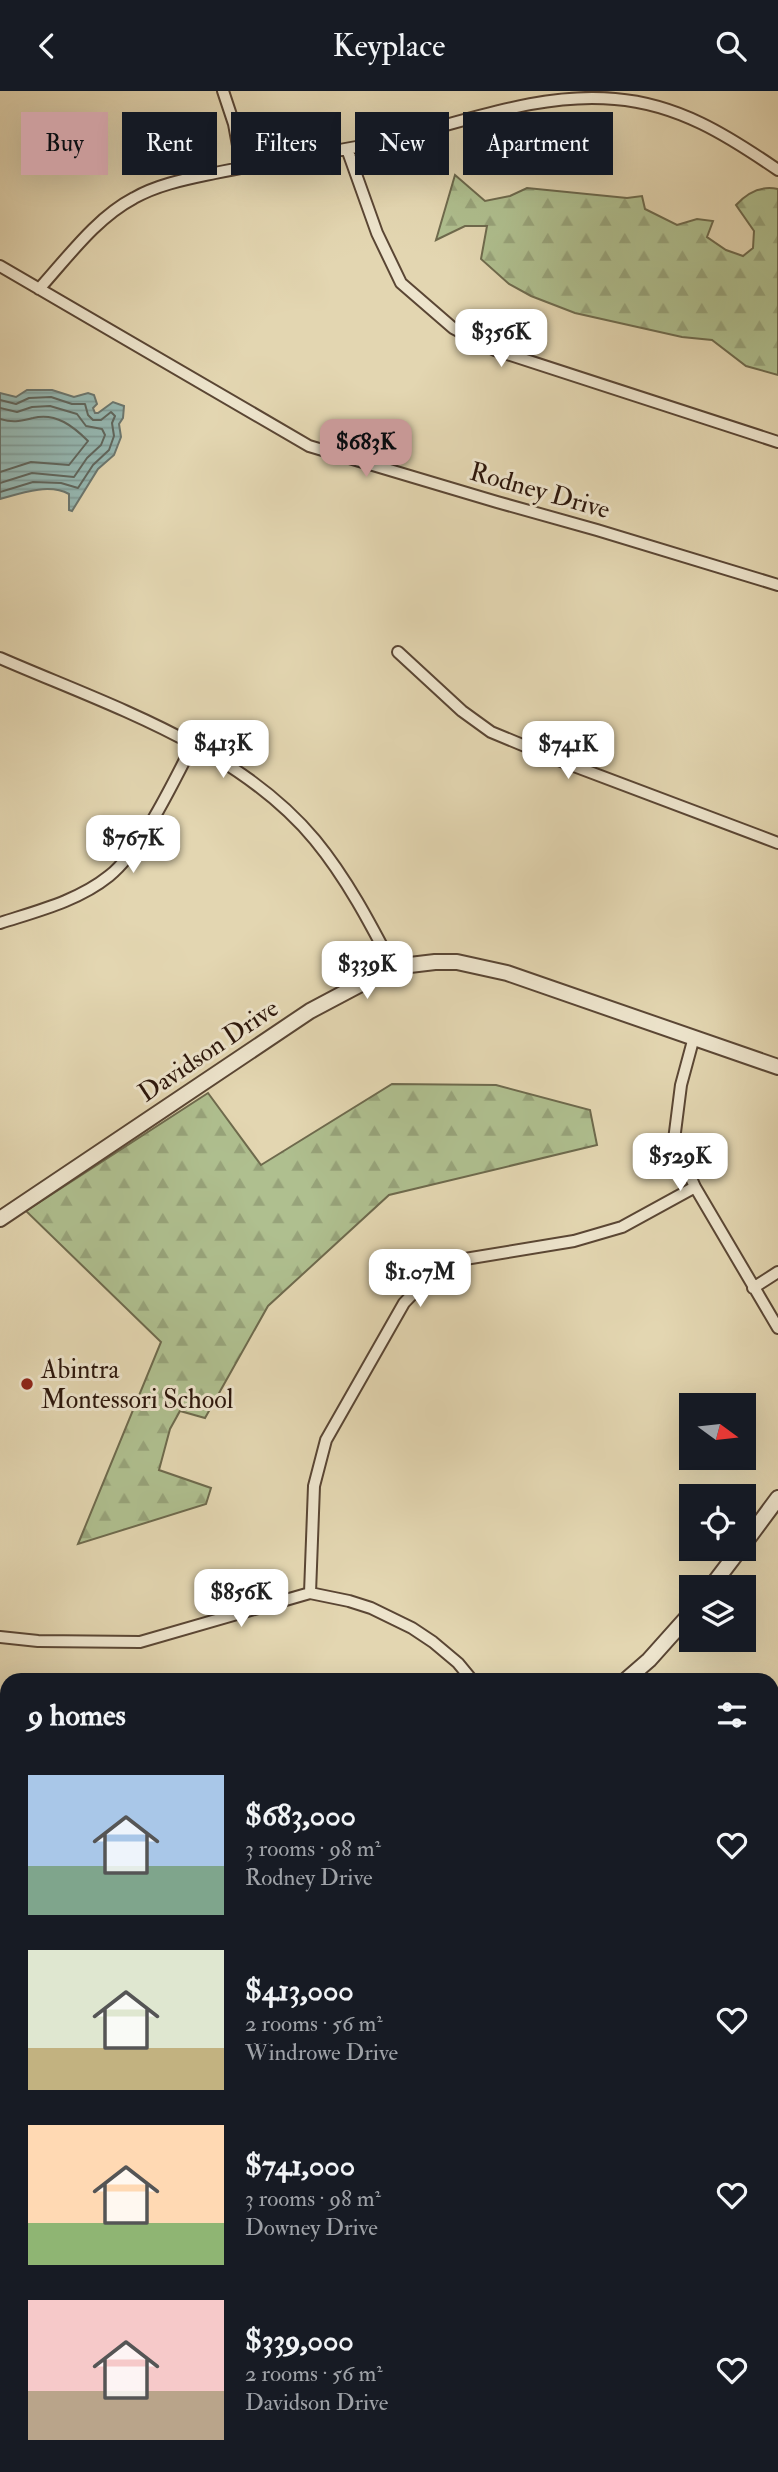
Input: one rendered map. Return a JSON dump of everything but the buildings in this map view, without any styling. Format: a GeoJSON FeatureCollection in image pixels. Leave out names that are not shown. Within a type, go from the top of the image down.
{"type":"FeatureCollection","features":[{"type":"Feature","properties":{"kind":"street"},"geometry":{"type":"LineString","coordinates":[[223,91],[231,115]]}},
{"type":"Feature","properties":{"kind":"street"},"geometry":{"type":"LineString","coordinates":[[341,150],[419,134],[535,103],[598,98],[637,102],[679,113],[712,127],[778,170]]}},
{"type":"Feature","properties":{"kind":"street"},"geometry":{"type":"LineString","coordinates":[[347,149],[377,233],[401,283],[453,328],[495,350],[778,442]]}},
{"type":"Feature","properties":{"kind":"street"},"geometry":{"type":"LineString","coordinates":[[39,289],[104,218],[119,207],[157,188],[231,170]]}},
{"type":"Feature","properties":{"kind":"street","name":"Rodney Drive"},"geometry":{"type":"LineString","coordinates":[[0,266],[309,446],[778,586]]}},
{"type":"Feature","properties":{"kind":"street"},"geometry":{"type":"LineString","coordinates":[[398,652],[462,711],[491,732],[778,843]]}},
{"type":"Feature","properties":{"kind":"street"},"geometry":{"type":"LineString","coordinates":[[0,658],[192,744],[239,771],[279,802],[315,841],[358,901],[393,967]]}},
{"type":"Feature","properties":{"kind":"street"},"geometry":{"type":"LineString","coordinates":[[0,923],[69,900],[109,877],[145,831],[169,791],[192,744]]}},
{"type":"Feature","properties":{"kind":"street","name":"Davidson Drive"},"geometry":{"type":"LineString","coordinates":[[0,1219],[310,1011],[393,967],[457,962],[507,973],[778,1067]]}},
{"type":"Feature","properties":{"kind":"street"},"geometry":{"type":"LineString","coordinates":[[694,1037],[681,1085],[674,1140],[695,1187],[778,1328]]}},
{"type":"Feature","properties":{"kind":"street"},"geometry":{"type":"LineString","coordinates":[[310,1593],[314,1486],[326,1440],[404,1303],[428,1278],[465,1259],[574,1241],[622,1227],[695,1187]]}},
{"type":"Feature","properties":{"kind":"street"},"geometry":{"type":"LineString","coordinates":[[753,1288],[778,1272]]}},
{"type":"Feature","properties":{"kind":"street"},"geometry":{"type":"LineString","coordinates":[[756,1528],[778,1498]]}},
{"type":"Feature","properties":{"kind":"street"},"geometry":{"type":"LineString","coordinates":[[720,1575],[731,1561]]}},
{"type":"Feature","properties":{"kind":"street"},"geometry":{"type":"LineString","coordinates":[[0,1637],[38,1641],[141,1642],[310,1593],[371,1608],[416,1630],[458,1663],[466,1673]]}},
{"type":"Feature","properties":{"kind":"street"},"geometry":{"type":"LineString","coordinates":[[634,1673],[679,1626]]}},
{"type":"Feature","properties":{"kind":"green space"},"geometry":{"type":"Polygon","coordinates":[[[455,175],[485,201],[510,196],[527,188],[627,198],[642,196],[645,209],[677,225],[697,219],[713,221],[707,237],[726,250],[743,256],[753,248],[754,231],[736,205],[754,191],[778,189],[778,375],[746,366],[712,340],[682,337],[575,313],[531,296],[509,284],[481,259],[487,226],[465,226],[436,240],[455,175]]]}},
{"type":"Feature","properties":{"kind":"green space"},"geometry":{"type":"Polygon","coordinates":[[[392,1084],[496,1085],[590,1110],[597,1145],[389,1195],[268,1306],[205,1418],[180,1411],[170,1429],[159,1470],[211,1488],[206,1504],[78,1544],[161,1342],[26,1211],[208,1093],[261,1165],[392,1084]]]}},
{"type":"Feature","properties":{"kind":"water"},"geometry":{"type":"Polygon","coordinates":[[[27,390],[52,390],[74,397],[88,393],[94,395],[97,404],[93,408],[95,413],[113,402],[124,406],[123,418],[119,424],[121,437],[114,455],[98,469],[72,511],[69,510],[69,494],[53,489],[35,490],[0,499],[0,393],[16,397],[27,390]]]}},
{"type":"Feature","properties":{"kind":"place","name":"Abintra Montessori School"},"geometry":{"type":"Point","coordinates":[27,1384]}}]}
